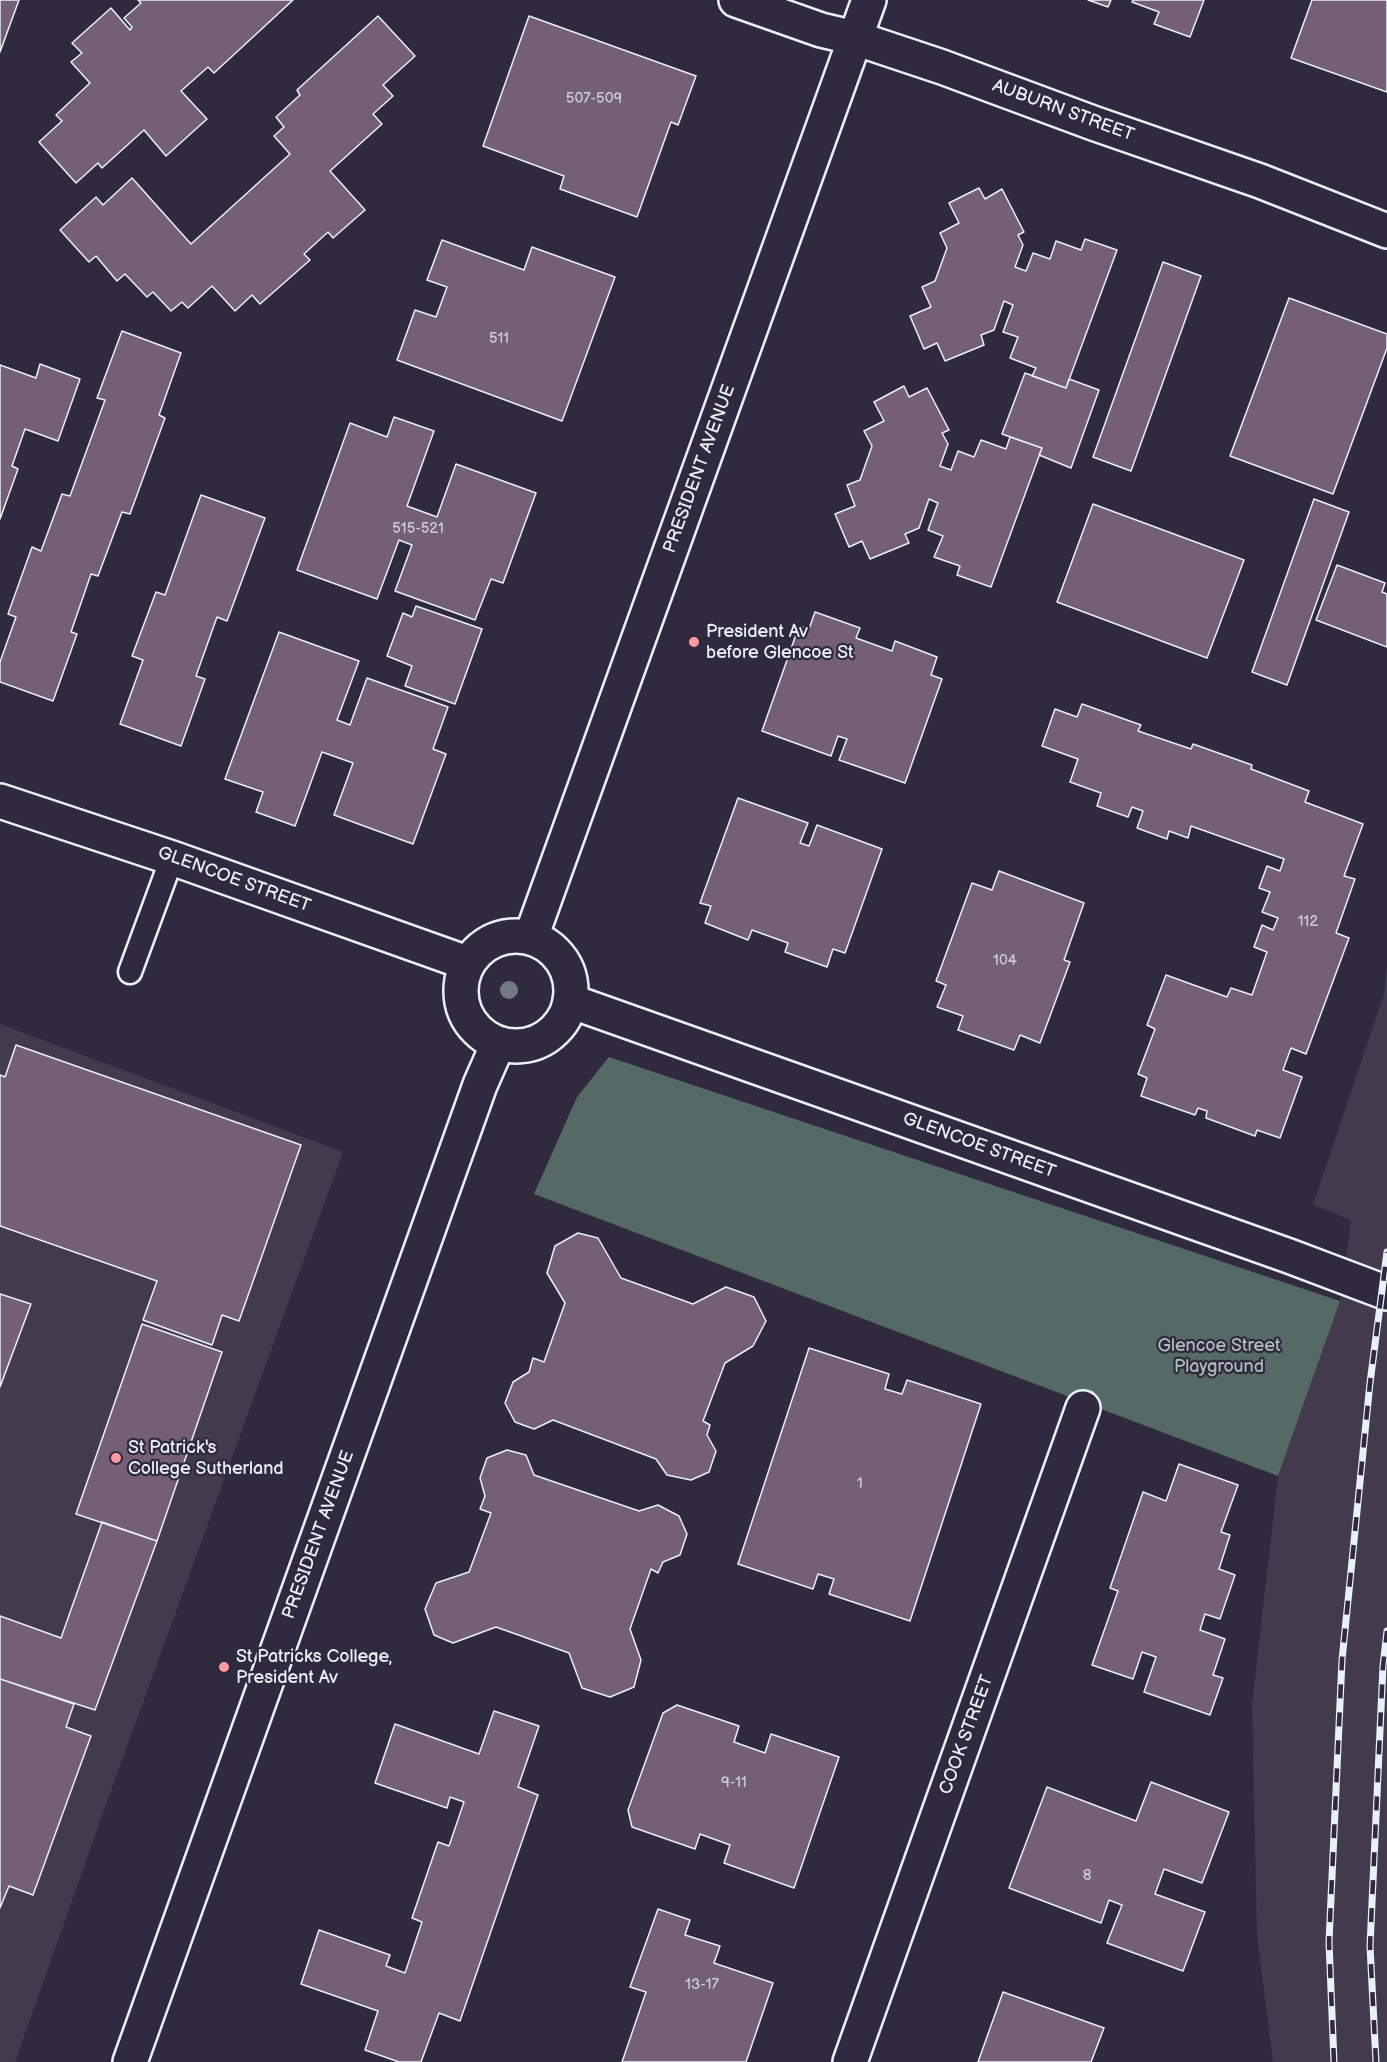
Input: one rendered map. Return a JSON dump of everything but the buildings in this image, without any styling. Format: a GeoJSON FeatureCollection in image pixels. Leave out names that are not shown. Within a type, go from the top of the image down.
{"type":"FeatureCollection","features":[{"type":"Feature","properties":{"kind":"street","name":"AUBURN STREET"},"geometry":{"type":"LineString","coordinates":[[736,0],[821,30],[855,38],[942,67],[1260,181],[1387,231]]}},
{"type":"Feature","properties":{"kind":"street","name":"PRESIDENT AVENUE"},"geometry":{"type":"LineString","coordinates":[[531,938],[869,0]]}},
{"type":"Feature","properties":{"kind":"street","name":"GLENCOE STREET"},"geometry":{"type":"LineString","coordinates":[[0,801],[172,858],[468,963]]}},
{"type":"Feature","properties":{"kind":"street"},"geometry":{"type":"LineString","coordinates":[[524,935],[541,940],[554,950],[564,963],[571,978],[569,1010],[545,1038],[530,1045],[514,1047],[498,1044],[482,1035],[468,1021],[462,1004],[460,985],[468,963],[475,952],[489,941],[506,936],[524,935]]}},
{"type":"Feature","properties":{"kind":"street","name":"GLENCOE STREET"},"geometry":{"type":"LineString","coordinates":[[570,1001],[1289,1256],[1387,1293]]}},
{"type":"Feature","properties":{"kind":"street","name":"PRESIDENT AVENUE"},"geometry":{"type":"LineString","coordinates":[[130,2062],[480,1085],[498,1044]]}},
{"type":"Feature","properties":{"kind":"street","name":"COOK STREET"},"geometry":{"type":"LineString","coordinates":[[850,2062],[1083,1408]]}},
{"type":"Feature","properties":{"kind":"lane"},"geometry":{"type":"LineString","coordinates":[[130,972],[172,858]]}},
{"type":"Feature","properties":{"kind":"shaded area"},"geometry":{"type":"Polygon","coordinates":[[[1387,964],[1387,2062],[1273,2062],[1257,1936],[1252,1705],[1278,1476],[1340,1301],[1351,1220],[1313,1205],[1384,994],[1387,964]]]}},
{"type":"Feature","properties":{"kind":"shaded area","name":"St Patrick's College Sutherland"},"geometry":{"type":"Polygon","coordinates":[[[0,1024],[343,1152],[15,2062],[0,2062],[0,1024]]]}},
{"type":"Feature","properties":{"kind":"green space","name":"Glencoe Street Playground"},"geometry":{"type":"Polygon","coordinates":[[[609,1057],[1340,1301],[1278,1476],[534,1194],[577,1097],[609,1057]]]}},
{"type":"Feature","properties":{"kind":"railway"},"geometry":{"type":"LineString","coordinates":[[1334,2062],[1329,1942],[1342,1660],[1370,1383],[1387,1252]]}},
{"type":"Feature","properties":{"kind":"railway"},"geometry":{"type":"LineString","coordinates":[[1376,2062],[1370,1946],[1383,1666],[1387,1631]]}},
{"type":"Feature","properties":{"kind":"place","name":"President Av before Glencoe St"},"geometry":{"type":"Point","coordinates":[694,642]}},
{"type":"Feature","properties":{"kind":"place","name":"St Patrick's College Sutherland"},"geometry":{"type":"Point","coordinates":[116,1458]}},
{"type":"Feature","properties":{"kind":"place","name":"St Patricks College, President Av"},"geometry":{"type":"Point","coordinates":[224,1667]}}]}
